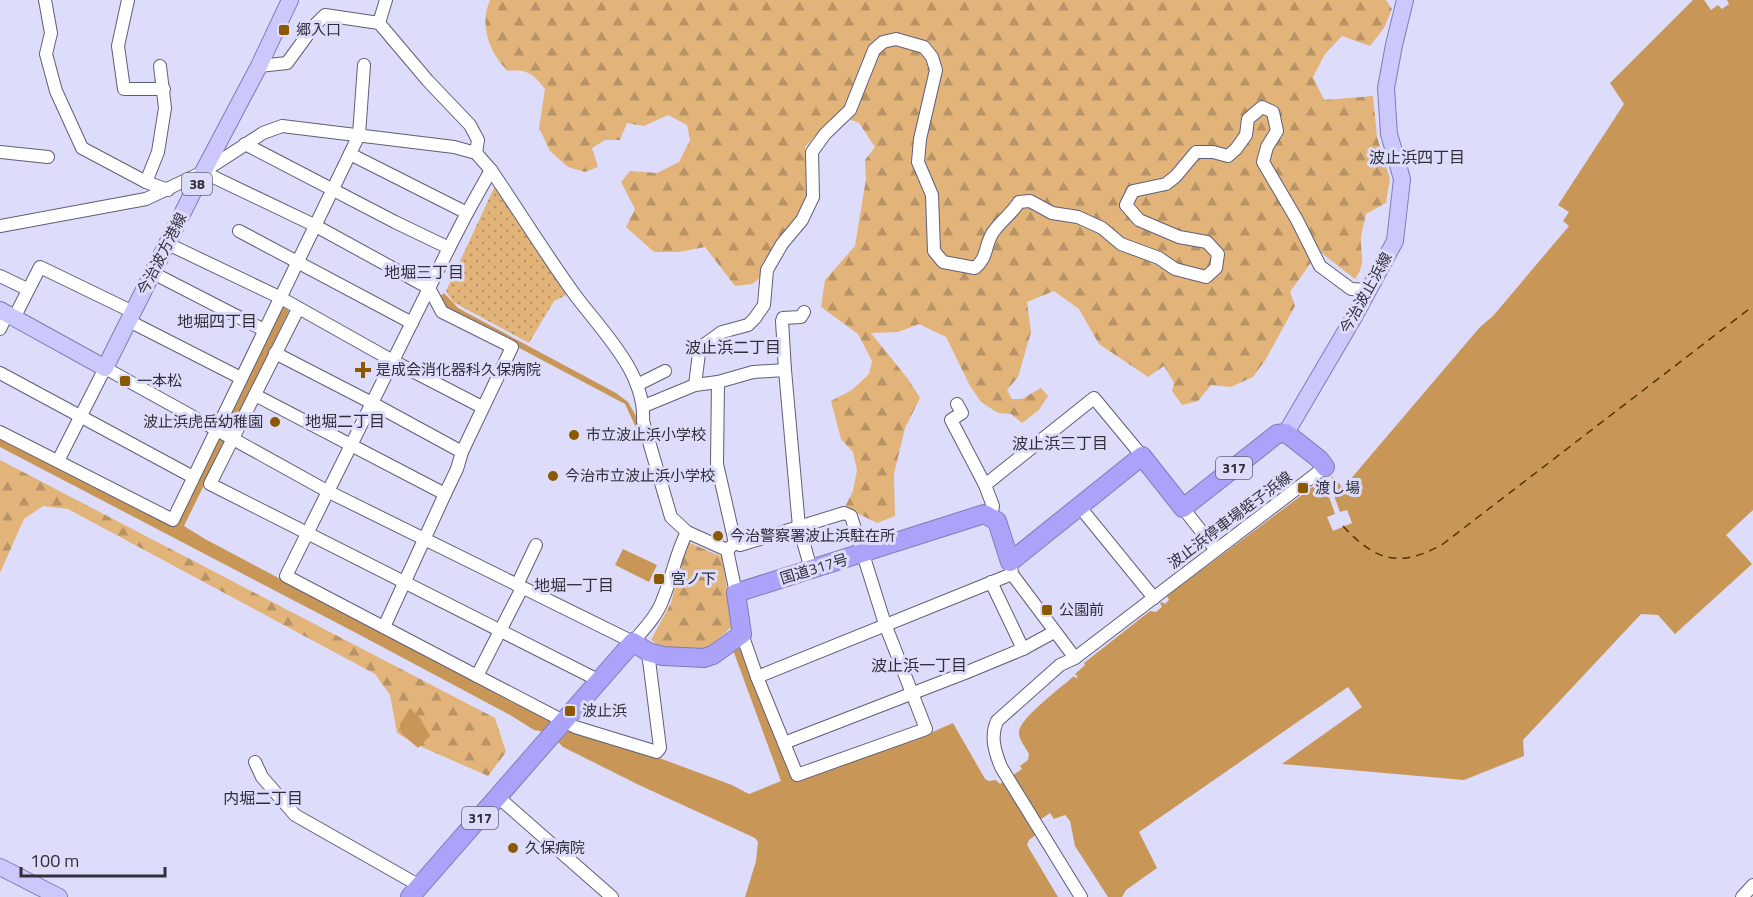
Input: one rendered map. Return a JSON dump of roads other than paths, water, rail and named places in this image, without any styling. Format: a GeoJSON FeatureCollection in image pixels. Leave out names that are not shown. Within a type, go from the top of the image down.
{"type":"FeatureCollection","features":[{"type":"Feature","properties":{"kind":"highway"},"geometry":{"type":"LineString","coordinates":[[1286,433],[1319,459],[1325,467]]}},
{"type":"Feature","properties":{"kind":"highway","name":"317"},"geometry":{"type":"LineString","coordinates":[[1183,508],[1277,434],[1286,433]]}},
{"type":"Feature","properties":{"kind":"highway"},"geometry":{"type":"LineString","coordinates":[[992,517],[997,521],[1011,568],[1079,506],[1142,456],[1183,508]]}},
{"type":"Feature","properties":{"kind":"highway","name":"国道317号"},"geometry":{"type":"LineString","coordinates":[[736,593],[976,516],[984,514],[992,517]]}},
{"type":"Feature","properties":{"kind":"highway"},"geometry":{"type":"LineString","coordinates":[[640,647],[663,656],[704,658],[713,655],[742,634],[736,593]]}},
{"type":"Feature","properties":{"kind":"highway","name":"317"},"geometry":{"type":"LineString","coordinates":[[415,892],[598,680],[640,647]]}},
{"type":"Feature","properties":{"kind":"main road","name":"今治波方港線"},"geometry":{"type":"LineString","coordinates":[[105,368],[259,66],[290,0]]}},
{"type":"Feature","properties":{"kind":"main road","name":"今治波止浜線"},"geometry":{"type":"LineString","coordinates":[[1286,433],[1395,241],[1402,179],[1389,134],[1386,88],[1405,0]]}},
{"type":"Feature","properties":{"kind":"main road"},"geometry":{"type":"LineString","coordinates":[[5,318],[105,368]]}},
{"type":"Feature","properties":{"kind":"main road"},"geometry":{"type":"LineString","coordinates":[[0,867],[59,897]]}},
{"type":"Feature","properties":{"kind":"street"},"geometry":{"type":"LineString","coordinates":[[45,0],[51,33],[46,54],[56,91],[82,148],[146,182],[168,190]]}},
{"type":"Feature","properties":{"kind":"street"},"geometry":{"type":"LineString","coordinates":[[128,0],[118,46],[124,89],[164,89]]}},
{"type":"Feature","properties":{"kind":"street"},"geometry":{"type":"LineString","coordinates":[[379,23],[386,0]]}},
{"type":"Feature","properties":{"kind":"street"},"geometry":{"type":"LineString","coordinates":[[259,66],[287,63],[325,15],[379,23],[428,81],[470,125],[478,140],[476,153]]}},
{"type":"Feature","properties":{"kind":"street"},"geometry":{"type":"LineString","coordinates":[[695,385],[701,347],[722,332],[748,325],[764,305],[767,270],[782,244],[802,220],[813,197],[812,152],[825,134],[850,110],[874,50],[883,42],[896,39],[924,47],[932,57],[936,70],[920,139],[918,162],[932,195],[934,251],[943,262],[975,268],[984,261],[990,237],[999,224],[1010,216],[1019,202],[1030,201],[1052,213],[1078,217],[1102,228],[1121,244],[1159,258],[1174,269],[1206,277],[1216,268],[1218,254],[1207,242],[1179,237],[1139,220],[1126,205],[1133,191],[1166,184],[1176,176],[1196,152],[1213,152],[1228,156],[1246,135],[1248,119],[1262,107],[1273,112],[1277,131],[1267,147],[1263,162],[1298,220],[1320,266],[1351,289],[1369,290]]}},
{"type":"Feature","properties":{"kind":"street"},"geometry":{"type":"LineString","coordinates":[[0,432],[172,520],[359,135],[364,65]]}},
{"type":"Feature","properties":{"kind":"street"},"geometry":{"type":"LineString","coordinates":[[146,182],[158,152],[165,108],[160,66]]}},
{"type":"Feature","properties":{"kind":"street"},"geometry":{"type":"LineString","coordinates":[[0,226],[146,199],[203,172],[262,133],[282,126],[454,147],[476,153],[491,170],[575,295],[614,342],[637,385],[644,406],[643,421],[668,511],[679,526],[687,532],[731,546],[844,513],[851,516],[885,624],[926,729],[797,775],[742,634]]}},
{"type":"Feature","properties":{"kind":"street"},"geometry":{"type":"LineString","coordinates":[[245,144],[449,248]]}},
{"type":"Feature","properties":{"kind":"street"},"geometry":{"type":"LineString","coordinates":[[0,152],[48,157]]}},
{"type":"Feature","properties":{"kind":"street"},"geometry":{"type":"LineString","coordinates":[[350,154],[467,213]]}},
{"type":"Feature","properties":{"kind":"street"},"geometry":{"type":"LineString","coordinates":[[491,170],[350,444],[286,576],[477,676],[557,728],[575,728],[657,752],[660,748],[640,647],[663,601],[687,532]]}},
{"type":"Feature","properties":{"kind":"street"},"geometry":{"type":"LineString","coordinates":[[203,172],[314,225],[429,288],[442,312],[512,347],[482,406],[457,469],[384,627]]}},
{"type":"Feature","properties":{"kind":"street"},"geometry":{"type":"LineString","coordinates":[[239,231],[412,323]]}},
{"type":"Feature","properties":{"kind":"street"},"geometry":{"type":"LineString","coordinates":[[168,244],[279,297],[393,361],[482,406]]}},
{"type":"Feature","properties":{"kind":"street"},"geometry":{"type":"LineString","coordinates":[[5,318],[40,267],[241,378]]}},
{"type":"Feature","properties":{"kind":"street"},"geometry":{"type":"LineString","coordinates":[[153,273],[264,330]]}},
{"type":"Feature","properties":{"kind":"street"},"geometry":{"type":"LineString","coordinates":[[0,276],[27,289]]}},
{"type":"Feature","properties":{"kind":"street"},"geometry":{"type":"LineString","coordinates":[[298,309],[210,484],[598,680]]}},
{"type":"Feature","properties":{"kind":"street"},"geometry":{"type":"LineString","coordinates":[[804,312],[801,317],[783,318],[782,321],[800,526],[811,569]]}},
{"type":"Feature","properties":{"kind":"street"},"geometry":{"type":"LineString","coordinates":[[276,353],[462,452]]}},
{"type":"Feature","properties":{"kind":"street"},"geometry":{"type":"LineString","coordinates":[[58,461],[105,368],[327,491],[640,647]]}},
{"type":"Feature","properties":{"kind":"street"},"geometry":{"type":"LineString","coordinates":[[637,385],[665,370]]}},
{"type":"Feature","properties":{"kind":"street"},"geometry":{"type":"LineString","coordinates":[[644,406],[695,385],[718,382],[753,372],[785,370]]}},
{"type":"Feature","properties":{"kind":"street"},"geometry":{"type":"LineString","coordinates":[[0,373],[193,477]]}},
{"type":"Feature","properties":{"kind":"street"},"geometry":{"type":"LineString","coordinates":[[718,382],[717,464],[731,546],[736,593]]}},
{"type":"Feature","properties":{"kind":"street"},"geometry":{"type":"LineString","coordinates":[[255,395],[445,494]]}},
{"type":"Feature","properties":{"kind":"street"},"geometry":{"type":"LineString","coordinates":[[984,485],[1094,398],[1142,456]]}},
{"type":"Feature","properties":{"kind":"street"},"geometry":{"type":"LineString","coordinates":[[957,404],[962,413],[951,420],[993,506],[992,517]]}},
{"type":"Feature","properties":{"kind":"street","name":"波止浜停車場蛭子浜線"},"geometry":{"type":"LineString","coordinates":[[1081,897],[996,755],[993,730],[997,721],[1060,665],[1075,658],[1325,467]]}},
{"type":"Feature","properties":{"kind":"street"},"geometry":{"type":"LineString","coordinates":[[1079,506],[1154,598]]}},
{"type":"Feature","properties":{"kind":"street"},"geometry":{"type":"LineString","coordinates":[[1183,508],[1216,550]]}},
{"type":"Feature","properties":{"kind":"street"},"geometry":{"type":"LineString","coordinates":[[477,676],[501,631],[536,545]]}},
{"type":"Feature","properties":{"kind":"street"},"geometry":{"type":"LineString","coordinates":[[757,677],[991,582],[1011,568],[1054,632],[1075,658]]}},
{"type":"Feature","properties":{"kind":"street"},"geometry":{"type":"LineString","coordinates":[[991,582],[1023,649]]}},
{"type":"Feature","properties":{"kind":"street"},"geometry":{"type":"LineString","coordinates":[[784,743],[1023,649],[1054,632]]}},
{"type":"Feature","properties":{"kind":"street"},"geometry":{"type":"LineString","coordinates":[[255,762],[262,777],[295,815],[415,892]]}},
{"type":"Feature","properties":{"kind":"street"},"geometry":{"type":"LineString","coordinates":[[498,797],[612,897]]}},
{"type":"Feature","properties":{"kind":"street"},"geometry":{"type":"LineString","coordinates":[[1742,897],[1753,885]]}},
{"type":"Feature","properties":{"kind":"place","name":"郷入口"},"geometry":{"type":"Point","coordinates":[284,30]}},
{"type":"Feature","properties":{"kind":"place","name":"是成会消化器科久保病院"},"geometry":{"type":"Point","coordinates":[363,370]}},
{"type":"Feature","properties":{"kind":"place","name":"一本松"},"geometry":{"type":"Point","coordinates":[125,381]}},
{"type":"Feature","properties":{"kind":"place","name":"波止浜虎岳幼稚園"},"geometry":{"type":"Point","coordinates":[275,422]}},
{"type":"Feature","properties":{"kind":"place","name":"市立波止浜小学校"},"geometry":{"type":"Point","coordinates":[574,435]}},
{"type":"Feature","properties":{"kind":"place","name":"今治市立波止浜小学校"},"geometry":{"type":"Point","coordinates":[553,476]}},
{"type":"Feature","properties":{"kind":"place","name":"渡し場"},"geometry":{"type":"Point","coordinates":[1303,488]}},
{"type":"Feature","properties":{"kind":"place","name":"今治警察署波止浜駐在所"},"geometry":{"type":"Point","coordinates":[718,536]}},
{"type":"Feature","properties":{"kind":"place","name":"宮ノ下"},"geometry":{"type":"Point","coordinates":[659,579]}},
{"type":"Feature","properties":{"kind":"place","name":"公園前"},"geometry":{"type":"Point","coordinates":[1047,610]}},
{"type":"Feature","properties":{"kind":"place","name":"波止浜"},"geometry":{"type":"Point","coordinates":[570,711]}},
{"type":"Feature","properties":{"kind":"place","name":"久保病院"},"geometry":{"type":"Point","coordinates":[513,848]}},
{"type":"Feature","properties":{"kind":"district","name":"波止浜四丁目"},"geometry":{"type":"Point","coordinates":[1417,157]}},
{"type":"Feature","properties":{"kind":"district","name":"地堀三丁目"},"geometry":{"type":"Point","coordinates":[424,272]}},
{"type":"Feature","properties":{"kind":"district","name":"地堀四丁目"},"geometry":{"type":"Point","coordinates":[217,321]}},
{"type":"Feature","properties":{"kind":"district","name":"波止浜二丁目"},"geometry":{"type":"Point","coordinates":[733,347]}},
{"type":"Feature","properties":{"kind":"district","name":"地堀二丁目"},"geometry":{"type":"Point","coordinates":[345,421]}},
{"type":"Feature","properties":{"kind":"district","name":"波止浜三丁目"},"geometry":{"type":"Point","coordinates":[1060,443]}},
{"type":"Feature","properties":{"kind":"district","name":"地堀一丁目"},"geometry":{"type":"Point","coordinates":[574,585]}},
{"type":"Feature","properties":{"kind":"district","name":"波止浜一丁目"},"geometry":{"type":"Point","coordinates":[919,665]}},
{"type":"Feature","properties":{"kind":"district","name":"内堀二丁目"},"geometry":{"type":"Point","coordinates":[263,798]}}]}
